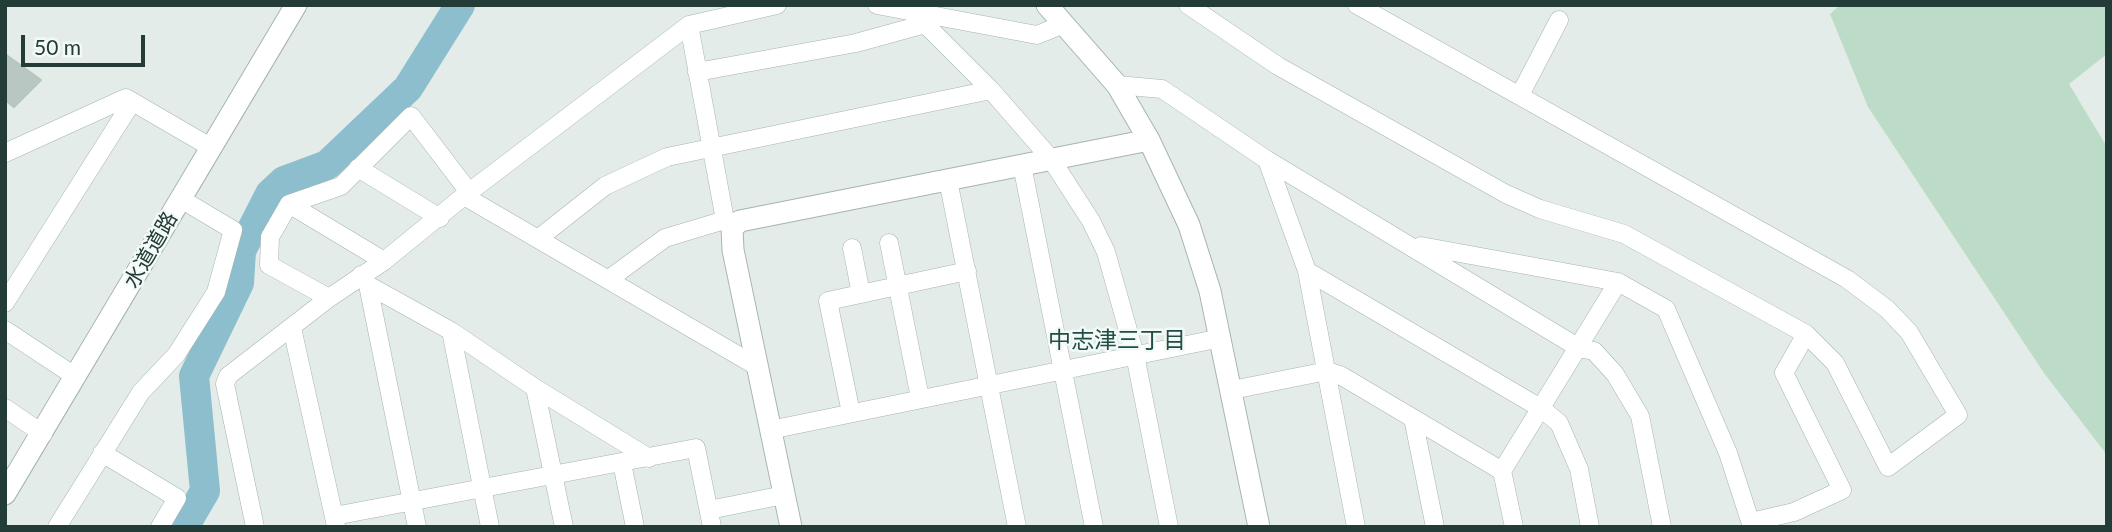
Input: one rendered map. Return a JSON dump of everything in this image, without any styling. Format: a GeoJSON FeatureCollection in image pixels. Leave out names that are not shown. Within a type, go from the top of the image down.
{"type":"FeatureCollection","features":[{"type":"Feature","properties":{"kind":"street","name":"水道道路"},"geometry":{"type":"LineString","coordinates":[[5,494],[296,5]]}},
{"type":"Feature","properties":{"kind":"street"},"geometry":{"type":"LineString","coordinates":[[255,527],[225,384],[228,376],[329,298],[364,280],[467,194],[689,25],[777,5]]}},
{"type":"Feature","properties":{"kind":"street"},"geometry":{"type":"LineString","coordinates":[[877,5],[923,18],[1037,35],[1064,24]]}},
{"type":"Feature","properties":{"kind":"street"},"geometry":{"type":"LineString","coordinates":[[1047,5],[1117,85],[1149,140],[1189,225],[1210,291],[1221,338],[1259,527]]}},
{"type":"Feature","properties":{"kind":"street"},"geometry":{"type":"LineString","coordinates":[[1188,5],[1278,66],[1506,194],[1540,209],[1624,234],[1806,334],[1835,363],[1888,467],[1958,415],[1909,332],[1887,309],[1847,279],[1357,5]]}},
{"type":"Feature","properties":{"kind":"street"},"geometry":{"type":"LineString","coordinates":[[697,72],[856,43],[923,18]]}},
{"type":"Feature","properties":{"kind":"street"},"geometry":{"type":"LineString","coordinates":[[923,18],[1051,159],[1091,220],[1106,252],[1135,355],[1169,527]]}},
{"type":"Feature","properties":{"kind":"street"},"geometry":{"type":"LineString","coordinates":[[1520,95],[1559,20]]}},
{"type":"Feature","properties":{"kind":"street"},"geometry":{"type":"LineString","coordinates":[[689,25],[791,527]]}},
{"type":"Feature","properties":{"kind":"street"},"geometry":{"type":"LineString","coordinates":[[1117,85],[1162,89],[1267,160],[1579,348],[1594,351],[1606,363],[1640,416],[1662,527]]}},
{"type":"Feature","properties":{"kind":"street"},"geometry":{"type":"LineString","coordinates":[[539,238],[605,186],[667,157],[991,90]]}},
{"type":"Feature","properties":{"kind":"street"},"geometry":{"type":"LineString","coordinates":[[5,153],[126,98],[212,148]]}},
{"type":"Feature","properties":{"kind":"street"},"geometry":{"type":"LineString","coordinates":[[5,303],[132,102]]}},
{"type":"Feature","properties":{"kind":"street"},"geometry":{"type":"LineString","coordinates":[[329,298],[269,265],[270,237],[289,204],[341,186],[411,116],[467,194],[758,367]]}},
{"type":"Feature","properties":{"kind":"street"},"geometry":{"type":"LineString","coordinates":[[609,279],[665,238],[1149,140]]}},
{"type":"Feature","properties":{"kind":"street"},"geometry":{"type":"LineString","coordinates":[[1267,160],[1307,271],[1356,527]]}},
{"type":"Feature","properties":{"kind":"street"},"geometry":{"type":"LineString","coordinates":[[1022,165],[1094,527]]}},
{"type":"Feature","properties":{"kind":"street"},"geometry":{"type":"LineString","coordinates":[[358,168],[440,218]]}},
{"type":"Feature","properties":{"kind":"street"},"geometry":{"type":"LineString","coordinates":[[948,180],[1017,527]]}},
{"type":"Feature","properties":{"kind":"street"},"geometry":{"type":"LineString","coordinates":[[57,527],[141,392],[176,355],[216,292],[233,230],[181,199]]}},
{"type":"Feature","properties":{"kind":"street"},"geometry":{"type":"LineString","coordinates":[[289,204],[384,261]]}},
{"type":"Feature","properties":{"kind":"street"},"geometry":{"type":"LineString","coordinates":[[889,243],[920,398]]}},
{"type":"Feature","properties":{"kind":"street"},"geometry":{"type":"LineString","coordinates":[[1408,243],[1618,282],[1666,309],[1728,453],[1752,524],[1794,512],[1842,490],[1784,373],[1806,334]]}},
{"type":"Feature","properties":{"kind":"street"},"geometry":{"type":"LineString","coordinates":[[852,248],[861,294]]}},
{"type":"Feature","properties":{"kind":"street"},"geometry":{"type":"LineString","coordinates":[[850,413],[828,301],[967,271]]}},
{"type":"Feature","properties":{"kind":"street"},"geometry":{"type":"LineString","coordinates":[[1307,271],[1542,409],[1559,423],[1579,469],[1590,527]]}},
{"type":"Feature","properties":{"kind":"street"},"geometry":{"type":"LineString","coordinates":[[364,280],[451,331],[535,388],[649,458]]}},
{"type":"Feature","properties":{"kind":"street"},"geometry":{"type":"LineString","coordinates":[[364,280],[417,527]]}},
{"type":"Feature","properties":{"kind":"street"},"geometry":{"type":"LineString","coordinates":[[1514,527],[1502,471],[1618,282]]}},
{"type":"Feature","properties":{"kind":"street"},"geometry":{"type":"LineString","coordinates":[[292,328],[335,521],[412,501],[696,448],[710,518],[784,495]]}},
{"type":"Feature","properties":{"kind":"street"},"geometry":{"type":"LineString","coordinates":[[5,330],[76,377]]}},
{"type":"Feature","properties":{"kind":"street"},"geometry":{"type":"LineString","coordinates":[[451,331],[490,527]]}},
{"type":"Feature","properties":{"kind":"street"},"geometry":{"type":"LineString","coordinates":[[770,430],[988,383],[1221,338]]}},
{"type":"Feature","properties":{"kind":"street"},"geometry":{"type":"LineString","coordinates":[[1232,390],[1327,370],[1340,375],[1502,471]]}},
{"type":"Feature","properties":{"kind":"street"},"geometry":{"type":"LineString","coordinates":[[535,388],[564,527]]}},
{"type":"Feature","properties":{"kind":"street"},"geometry":{"type":"LineString","coordinates":[[5,408],[43,434]]}},
{"type":"Feature","properties":{"kind":"street"},"geometry":{"type":"LineString","coordinates":[[1413,418],[1435,527]]}},
{"type":"Feature","properties":{"kind":"street"},"geometry":{"type":"LineString","coordinates":[[102,453],[177,498],[160,527]]}},
{"type":"Feature","properties":{"kind":"street"},"geometry":{"type":"LineString","coordinates":[[622,463],[635,527]]}},
{"type":"Feature","properties":{"kind":"green space"},"geometry":{"type":"Polygon","coordinates":[[[1840,5],[2107,5],[2107,54],[2069,84],[2107,147],[2107,455],[2044,373],[1868,107],[1830,14],[1840,5]]]}},
{"type":"Feature","properties":{"kind":"building"},"geometry":{"type":"Polygon","coordinates":[[[5,54],[41,80],[14,107],[5,100],[5,54]]]}},
{"type":"Feature","properties":{"kind":"waterway"},"geometry":{"type":"LineString","coordinates":[[184,527],[205,491],[194,376],[239,283],[241,251],[270,194],[284,181],[327,165],[408,88],[460,5]]}},
{"type":"Feature","properties":{"kind":"district","name":"中志津三丁目"},"geometry":{"type":"Point","coordinates":[1117,341]}}]}
